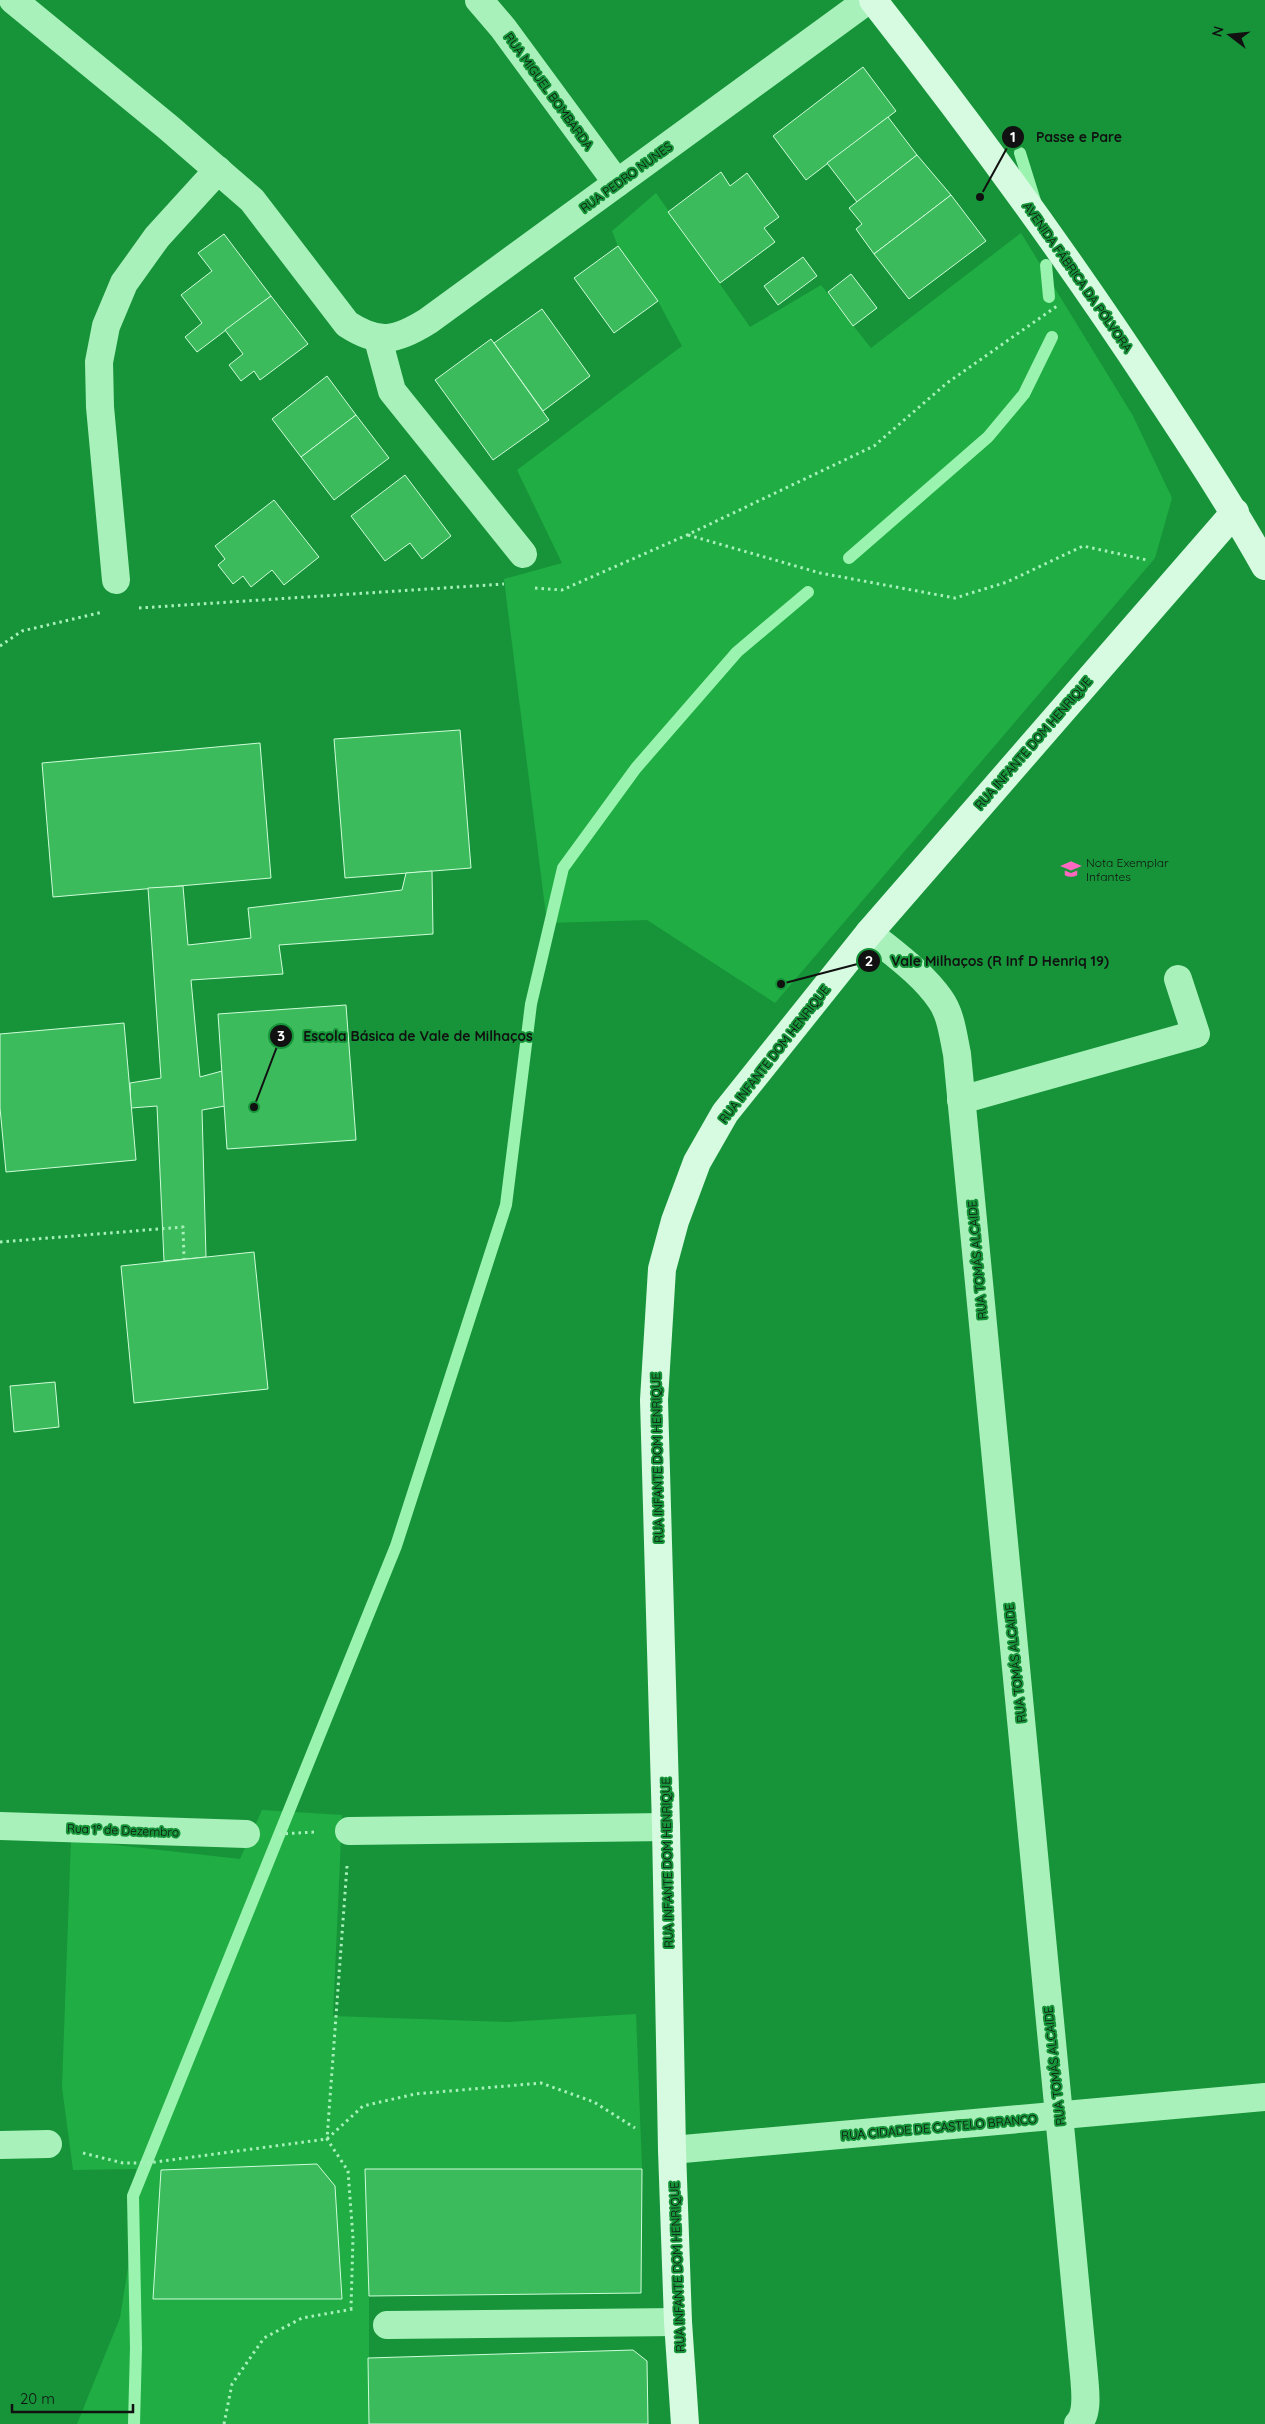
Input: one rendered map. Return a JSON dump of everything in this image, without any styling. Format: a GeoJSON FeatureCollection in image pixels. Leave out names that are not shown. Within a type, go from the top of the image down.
{"type":"FeatureCollection","features":[{"type":"Feature","properties":{"kind":"street"},"geometry":{"type":"LineString","coordinates":[[13,0],[252,200],[347,324],[361,334],[378,339],[392,391],[523,554]]}},
{"type":"Feature","properties":{"kind":"street","name":"RUA MIGUEL BOMBARDA"},"geometry":{"type":"LineString","coordinates":[[478,0],[503,28],[617,183]]}},
{"type":"Feature","properties":{"kind":"street","name":"RUA PEDRO NUNES"},"geometry":{"type":"LineString","coordinates":[[378,339],[390,339],[409,333],[428,321],[868,0]]}},
{"type":"Feature","properties":{"kind":"street","name":"AVENIDA FÁBRICA DA PÓLVORA"},"geometry":{"type":"LineString","coordinates":[[873,0],[965,116],[1085,287],[1235,512],[1265,566]]}},
{"type":"Feature","properties":{"kind":"street"},"geometry":{"type":"LineString","coordinates":[[116,580],[100,407],[99,362],[106,326],[124,283],[146,252],[218,170]]}},
{"type":"Feature","properties":{"kind":"street","name":"RUA INFANTE DOM HENRIQUE"},"geometry":{"type":"LineString","coordinates":[[685,2424],[678,2322],[672,2150],[666,1827],[654,1400],[662,1269],[675,1221],[696,1162],[725,1113],[869,934],[1184,568],[1235,512]]}},
{"type":"Feature","properties":{"kind":"street","name":"RUA TOMÁS ALCAIDE"},"geometry":{"type":"LineString","coordinates":[[869,934],[920,977],[940,999],[951,1024],[957,1054],[1084,2375],[1086,2402],[1082,2420],[1078,2424]]}},
{"type":"Feature","properties":{"kind":"street"},"geometry":{"type":"LineString","coordinates":[[961,1100],[1196,1034],[1178,979]]}},
{"type":"Feature","properties":{"kind":"street","name":"Rua 1º de Dezembro"},"geometry":{"type":"LineString","coordinates":[[0,1826],[246,1834]]}},
{"type":"Feature","properties":{"kind":"street"},"geometry":{"type":"LineString","coordinates":[[349,1831],[666,1827]]}},
{"type":"Feature","properties":{"kind":"street","name":"RUA CIDADE DE CASTELO BRANCO"},"geometry":{"type":"LineString","coordinates":[[672,2150],[1265,2097]]}},
{"type":"Feature","properties":{"kind":"street"},"geometry":{"type":"LineString","coordinates":[[0,2145],[48,2144]]}},
{"type":"Feature","properties":{"kind":"street"},"geometry":{"type":"LineString","coordinates":[[387,2325],[678,2322]]}},
{"type":"Feature","properties":{"kind":"path"},"geometry":{"type":"LineString","coordinates":[[533,587],[562,590],[874,446],[947,383],[1085,287]]}},
{"type":"Feature","properties":{"kind":"path"},"geometry":{"type":"LineString","coordinates":[[686,534],[820,573],[955,598],[1006,582],[1083,546],[1184,568]]}},
{"type":"Feature","properties":{"kind":"path"},"geometry":{"type":"LineString","coordinates":[[134,608],[505,584]]}},
{"type":"Feature","properties":{"kind":"path"},"geometry":{"type":"LineString","coordinates":[[0,646],[22,631],[105,612]]}},
{"type":"Feature","properties":{"kind":"path"},"geometry":{"type":"LineString","coordinates":[[0,1242],[183,1228],[184,1259]]}},
{"type":"Feature","properties":{"kind":"path"},"geometry":{"type":"LineString","coordinates":[[349,1831],[327,2139],[348,2170],[353,2238],[351,2308]]}},
{"type":"Feature","properties":{"kind":"path"},"geometry":{"type":"LineString","coordinates":[[48,2144],[123,2163],[148,2163],[327,2139],[362,2106],[415,2094],[541,2083],[594,2102],[672,2150]]}},
{"type":"Feature","properties":{"kind":"path"},"geometry":{"type":"LineString","coordinates":[[224,2424],[232,2384],[264,2338],[302,2318],[351,2308],[387,2325]]}},
{"type":"Feature","properties":{"kind":"green space"},"geometry":{"type":"Polygon","coordinates":[[[656,193],[750,327],[821,285],[871,348],[1021,233],[1133,416],[1172,498],[1155,558],[775,1003],[647,920],[547,923],[504,579],[562,563],[517,470],[682,346],[658,301],[618,246],[612,231],[656,193]]]}},
{"type":"Feature","properties":{"kind":"green space"},"geometry":{"type":"Polygon","coordinates":[[[262,1810],[342,1815],[333,2016],[506,2022],[636,2014],[642,2169],[366,2170],[369,2296],[369,2424],[77,2424],[120,2318],[129,2261],[136,2169],[73,2170],[62,2087],[71,1840],[240,1859],[262,1810]]]}},
{"type":"Feature","properties":{"kind":"building"},"geometry":{"type":"Polygon","coordinates":[[[863,67],[896,111],[806,180],[773,136],[863,67]]]}},
{"type":"Feature","properties":{"kind":"building"},"geometry":{"type":"Polygon","coordinates":[[[888,117],[917,155],[857,202],[827,163],[888,117]]]}},
{"type":"Feature","properties":{"kind":"building"},"geometry":{"type":"Polygon","coordinates":[[[917,155],[951,195],[874,254],[856,229],[862,224],[849,208],[917,155]]]}},
{"type":"Feature","properties":{"kind":"building"},"geometry":{"type":"Polygon","coordinates":[[[721,172],[730,186],[747,173],[779,217],[764,228],[775,242],[720,283],[668,212],[721,172]]]}},
{"type":"Feature","properties":{"kind":"building"},"geometry":{"type":"Polygon","coordinates":[[[951,195],[986,241],[909,299],[874,254],[951,195]]]}},
{"type":"Feature","properties":{"kind":"building"},"geometry":{"type":"Polygon","coordinates":[[[224,234],[271,296],[197,352],[185,337],[202,323],[181,295],[212,271],[198,253],[224,234]]]}},
{"type":"Feature","properties":{"kind":"building"},"geometry":{"type":"Polygon","coordinates":[[[618,246],[658,301],[614,333],[574,278],[618,246]]]}},
{"type":"Feature","properties":{"kind":"building"},"geometry":{"type":"Polygon","coordinates":[[[803,257],[817,276],[778,305],[764,286],[803,257]]]}},
{"type":"Feature","properties":{"kind":"building"},"geometry":{"type":"Polygon","coordinates":[[[851,274],[877,308],[853,326],[828,292],[851,274]]]}},
{"type":"Feature","properties":{"kind":"building"},"geometry":{"type":"Polygon","coordinates":[[[271,296],[308,344],[260,380],[254,371],[241,381],[229,365],[243,354],[225,330],[271,296]]]}},
{"type":"Feature","properties":{"kind":"building"},"geometry":{"type":"Polygon","coordinates":[[[542,309],[590,376],[543,411],[494,343],[542,309]]]}},
{"type":"Feature","properties":{"kind":"building"},"geometry":{"type":"Polygon","coordinates":[[[491,339],[549,420],[493,460],[435,380],[491,339]]]}},
{"type":"Feature","properties":{"kind":"building"},"geometry":{"type":"Polygon","coordinates":[[[327,376],[356,415],[301,457],[272,419],[327,376]]]}},
{"type":"Feature","properties":{"kind":"building"},"geometry":{"type":"Polygon","coordinates":[[[356,415],[389,458],[334,500],[301,457],[356,415]]]}},
{"type":"Feature","properties":{"kind":"building"},"geometry":{"type":"Polygon","coordinates":[[[405,475],[451,536],[422,559],[410,543],[385,561],[351,516],[405,475]]]}},
{"type":"Feature","properties":{"kind":"building"},"geometry":{"type":"Polygon","coordinates":[[[274,500],[319,557],[284,585],[272,570],[251,587],[243,576],[233,584],[218,565],[225,559],[215,546],[274,500]]]}},
{"type":"Feature","properties":{"kind":"building"},"geometry":{"type":"Polygon","coordinates":[[[460,730],[471,868],[345,878],[334,739],[460,730]]]}},
{"type":"Feature","properties":{"kind":"building"},"geometry":{"type":"Polygon","coordinates":[[[260,743],[271,878],[53,897],[42,763],[260,743]]]}},
{"type":"Feature","properties":{"kind":"building"},"geometry":{"type":"Polygon","coordinates":[[[432,871],[433,934],[279,945],[283,974],[191,980],[200,1077],[222,1071],[225,1106],[202,1110],[206,1257],[164,1261],[157,1106],[131,1108],[130,1083],[161,1078],[148,888],[183,886],[188,945],[251,938],[248,908],[402,890],[406,873],[432,871]]]}},
{"type":"Feature","properties":{"kind":"building"},"geometry":{"type":"Polygon","coordinates":[[[346,1005],[356,1140],[227,1149],[218,1014],[346,1005]]]}},
{"type":"Feature","properties":{"kind":"building"},"geometry":{"type":"Polygon","coordinates":[[[124,1023],[136,1160],[6,1172],[0,1108],[0,1034],[124,1023]]]}},
{"type":"Feature","properties":{"kind":"building"},"geometry":{"type":"Polygon","coordinates":[[[254,1252],[268,1389],[134,1403],[121,1266],[254,1252]]]}},
{"type":"Feature","properties":{"kind":"building"},"geometry":{"type":"Polygon","coordinates":[[[55,1382],[59,1427],[14,1432],[10,1386],[55,1382]]]}},
{"type":"Feature","properties":{"kind":"building"},"geometry":{"type":"Polygon","coordinates":[[[317,2164],[335,2186],[342,2299],[153,2299],[161,2170],[317,2164]]]}},
{"type":"Feature","properties":{"kind":"building"},"geometry":{"type":"Polygon","coordinates":[[[365,2169],[642,2169],[641,2293],[369,2296],[365,2169]]]}},
{"type":"Feature","properties":{"kind":"building"},"geometry":{"type":"Polygon","coordinates":[[[633,2350],[647,2361],[648,2424],[369,2424],[368,2358],[633,2350]]]}},
{"type":"Feature","properties":{"kind":"waterway"},"geometry":{"type":"LineString","coordinates":[[1020,153],[1035,201]]}},
{"type":"Feature","properties":{"kind":"waterway"},"geometry":{"type":"LineString","coordinates":[[1046,265],[1049,297]]}},
{"type":"Feature","properties":{"kind":"waterway"},"geometry":{"type":"LineString","coordinates":[[849,558],[988,437],[1024,394],[1052,337]]}},
{"type":"Feature","properties":{"kind":"waterway"},"geometry":{"type":"LineString","coordinates":[[134,2424],[136,2348],[133,2196],[396,1546],[506,1205],[531,1004],[563,868],[636,768],[737,652],[808,592]]}},
{"type":"Feature","properties":{"kind":"place","name":"Passe e Pare"},"geometry":{"type":"Point","coordinates":[980,197]}},
{"type":"Feature","properties":{"kind":"place","name":"Nota Exemplar Infantes"},"geometry":{"type":"Point","coordinates":[1071,869]}},
{"type":"Feature","properties":{"kind":"place","name":"Vale Milhaços (R Inf D Henriq 19)"},"geometry":{"type":"Point","coordinates":[781,984]}},
{"type":"Feature","properties":{"kind":"place","name":"Escola Básica de Vale de Milhaços"},"geometry":{"type":"Point","coordinates":[254,1107]}}]}
